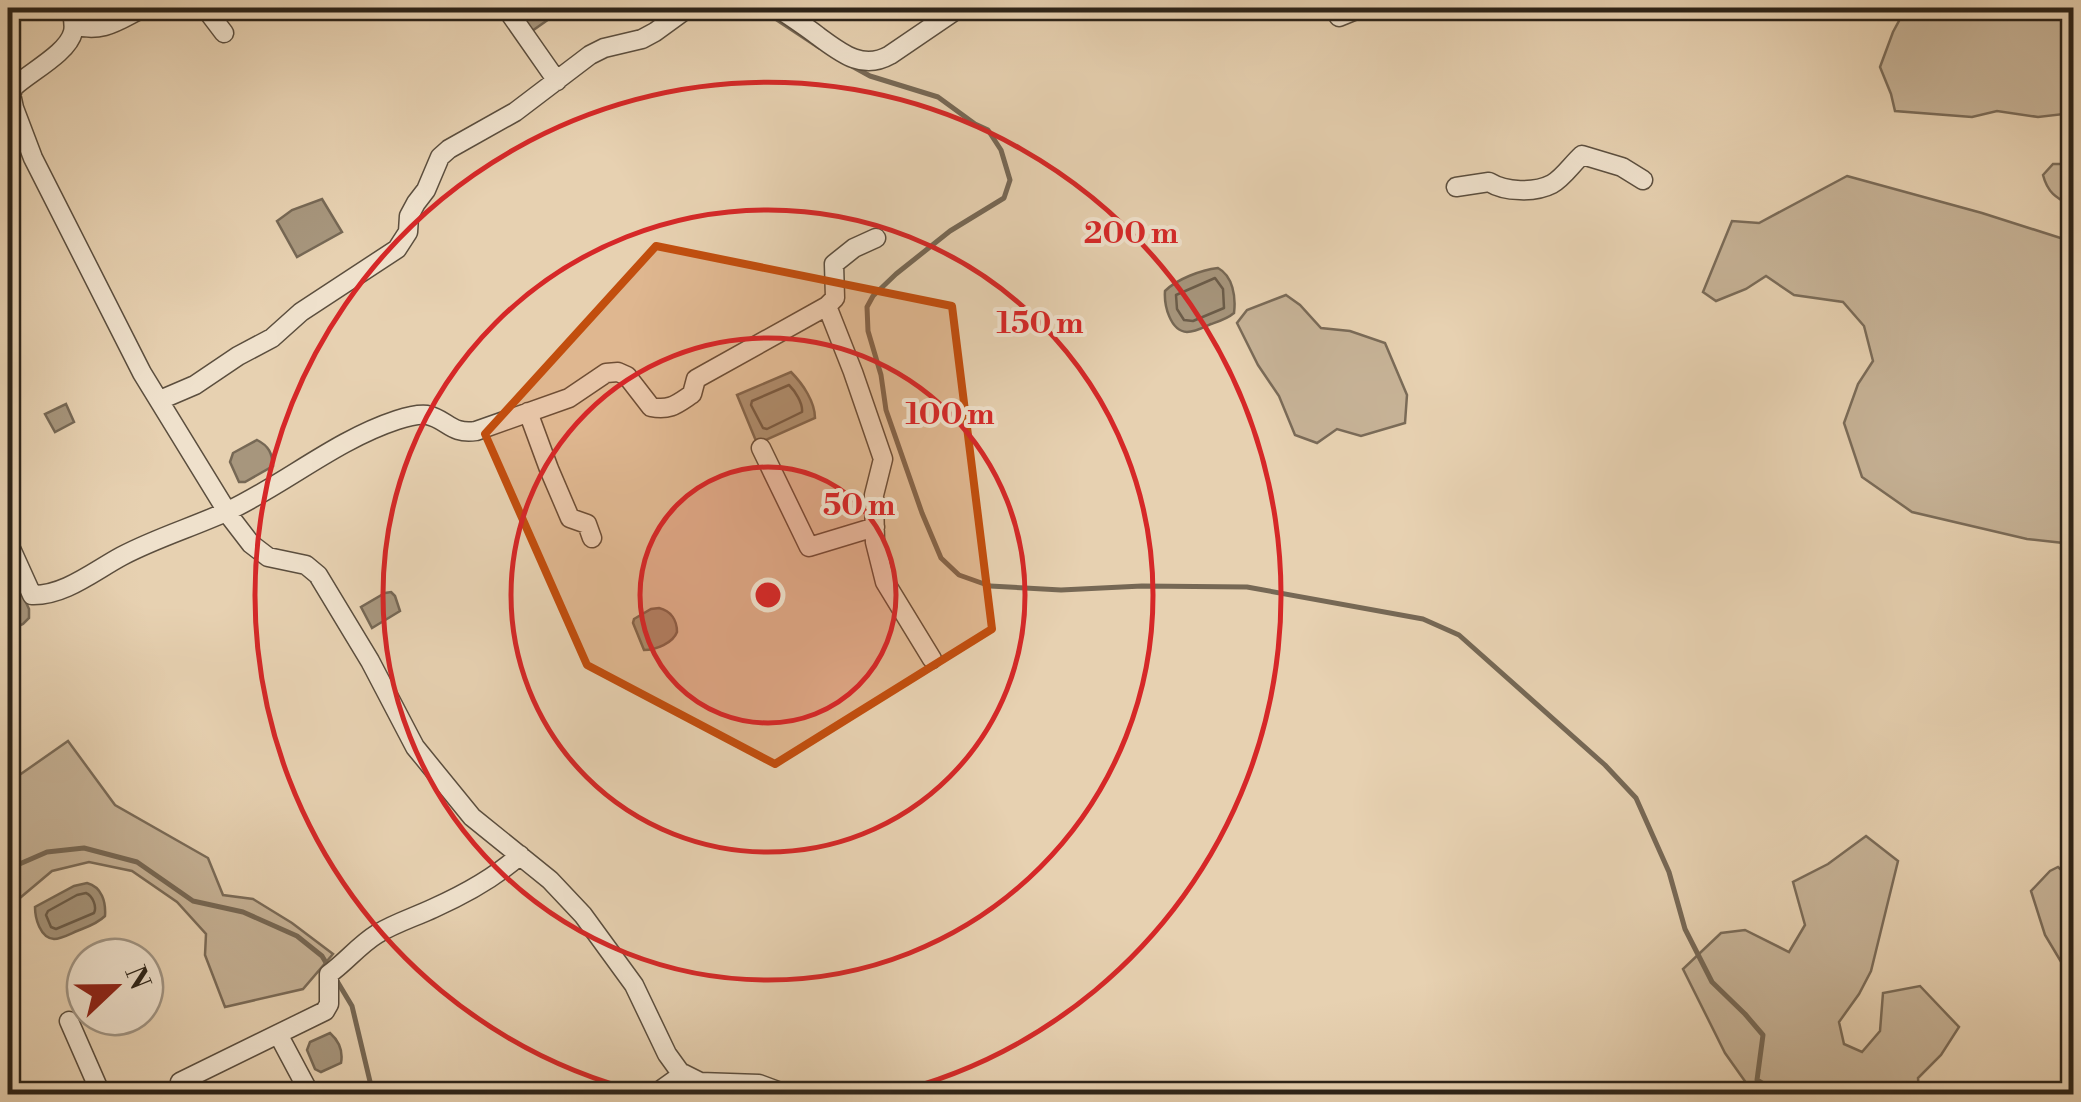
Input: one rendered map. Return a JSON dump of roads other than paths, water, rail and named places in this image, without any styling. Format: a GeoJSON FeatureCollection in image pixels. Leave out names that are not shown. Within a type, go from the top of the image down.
{"type":"FeatureCollection","features":[{"type":"Feature","properties":{"kind":"street"},"geometry":{"type":"LineString","coordinates":[[72,16],[89,30],[142,8]]}},
{"type":"Feature","properties":{"kind":"street"},"geometry":{"type":"LineString","coordinates":[[205,8],[224,33]]}},
{"type":"Feature","properties":{"kind":"street"},"geometry":{"type":"LineString","coordinates":[[506,8],[557,81]]}},
{"type":"Feature","properties":{"kind":"street"},"geometry":{"type":"LineString","coordinates":[[160,400],[195,386],[272,338],[301,312],[397,249],[408,232],[409,216],[416,202],[426,190],[440,157],[449,149],[515,112],[590,55],[642,39],[688,8]]}},
{"type":"Feature","properties":{"kind":"street"},"geometry":{"type":"LineString","coordinates":[[778,8],[844,55],[867,61],[882,60],[958,8]]}},
{"type":"Feature","properties":{"kind":"street"},"geometry":{"type":"LineString","coordinates":[[1333,8],[1339,18],[1361,8]]}},
{"type":"Feature","properties":{"kind":"street"},"geometry":{"type":"LineString","coordinates":[[72,16],[73,34],[58,52],[14,87],[14,108],[33,158],[142,373],[227,511],[251,544],[268,557],[306,565],[318,576],[370,661],[414,747],[472,817],[550,880],[583,916],[634,985],[673,1064],[700,1082],[759,1084],[786,1094]]}},
{"type":"Feature","properties":{"kind":"street"},"geometry":{"type":"LineString","coordinates":[[1456,187],[1489,182],[1507,190],[1548,186],[1582,155],[1622,168],[1643,180]]}},
{"type":"Feature","properties":{"kind":"street"},"geometry":{"type":"LineString","coordinates":[[8,542],[32,595],[43,595],[82,580],[177,530],[227,511],[356,438],[412,416],[428,415],[462,433],[569,398],[606,373],[618,372],[627,376],[651,407],[672,408],[692,394],[696,379],[827,306],[836,298],[834,264],[854,248],[876,238]]}},
{"type":"Feature","properties":{"kind":"street"},"geometry":{"type":"LineString","coordinates":[[827,306],[883,459],[874,496],[875,542],[885,582],[932,659]]}},
{"type":"Feature","properties":{"kind":"street"},"geometry":{"type":"LineString","coordinates":[[528,412],[570,518],[587,524],[592,538]]}},
{"type":"Feature","properties":{"kind":"street"},"geometry":{"type":"LineString","coordinates":[[761,448],[809,547],[875,527]]}},
{"type":"Feature","properties":{"kind":"street"},"geometry":{"type":"LineString","coordinates":[[180,1082],[326,1011],[335,970],[374,935],[451,900],[520,855]]}},
{"type":"Feature","properties":{"kind":"street"},"geometry":{"type":"LineString","coordinates":[[278,1034],[310,1094]]}},
{"type":"Feature","properties":{"kind":"street"},"geometry":{"type":"LineString","coordinates":[[76,1037],[101,1094]]}},
{"type":"Feature","properties":{"kind":"street"},"geometry":{"type":"LineString","coordinates":[[655,1094],[683,1074]]}},
{"type":"Feature","properties":{"kind":"water"},"geometry":{"type":"Polygon","coordinates":[[[527,8],[550,8],[549,19],[532,31],[520,14],[527,8]]]}},
{"type":"Feature","properties":{"kind":"water"},"geometry":{"type":"Polygon","coordinates":[[[322,199],[342,232],[297,257],[277,221],[292,210],[322,199]]]}},
{"type":"Feature","properties":{"kind":"water"},"geometry":{"type":"Polygon","coordinates":[[[1218,268],[1232,288],[1234,313],[1197,330],[1181,331],[1169,316],[1165,291],[1190,276],[1218,268]]]}},
{"type":"Feature","properties":{"kind":"water"},"geometry":{"type":"Polygon","coordinates":[[[791,372],[808,394],[815,418],[759,443],[737,395],[791,372]]]}},
{"type":"Feature","properties":{"kind":"water"},"geometry":{"type":"Polygon","coordinates":[[[66,404],[74,422],[55,432],[45,414],[66,404]]]}},
{"type":"Feature","properties":{"kind":"water"},"geometry":{"type":"Polygon","coordinates":[[[257,440],[269,450],[273,466],[239,482],[230,462],[233,453],[257,440]]]}},
{"type":"Feature","properties":{"kind":"water"},"geometry":{"type":"Polygon","coordinates":[[[8,563],[29,609],[29,618],[8,631],[8,563]]]}},
{"type":"Feature","properties":{"kind":"water"},"geometry":{"type":"Polygon","coordinates":[[[391,592],[400,611],[372,628],[361,607],[391,592]]]}},
{"type":"Feature","properties":{"kind":"water"},"geometry":{"type":"Polygon","coordinates":[[[659,608],[672,617],[677,632],[664,645],[644,650],[634,619],[659,608]]]}},
{"type":"Feature","properties":{"kind":"water"},"geometry":{"type":"Polygon","coordinates":[[[87,883],[102,896],[105,916],[63,937],[49,938],[37,922],[35,907],[87,883]]]}},
{"type":"Feature","properties":{"kind":"water"},"geometry":{"type":"Polygon","coordinates":[[[330,1033],[340,1047],[341,1063],[321,1072],[315,1069],[307,1050],[310,1042],[330,1033]]]}},
{"type":"Feature","properties":{"kind":"waterway"},"geometry":{"type":"LineString","coordinates":[[760,8],[819,47]]}},
{"type":"Feature","properties":{"kind":"waterway"},"geometry":{"type":"LineString","coordinates":[[850,65],[870,76],[938,97],[988,130],[1001,150],[1010,180],[1004,198],[950,231],[896,274],[867,307],[868,331],[886,410],[941,558],[959,575],[990,586],[1061,590],[1247,587],[1423,619],[1459,635],[1605,765],[1636,798],[1669,872],[1685,929],[1712,982],[1763,1035],[1757,1080],[1780,1094]]}},
{"type":"Feature","properties":{"kind":"waterway"},"geometry":{"type":"LineString","coordinates":[[8,869],[47,852],[84,848],[137,862],[193,901],[243,912],[297,936],[322,956],[352,1006],[373,1094]]}}]}
